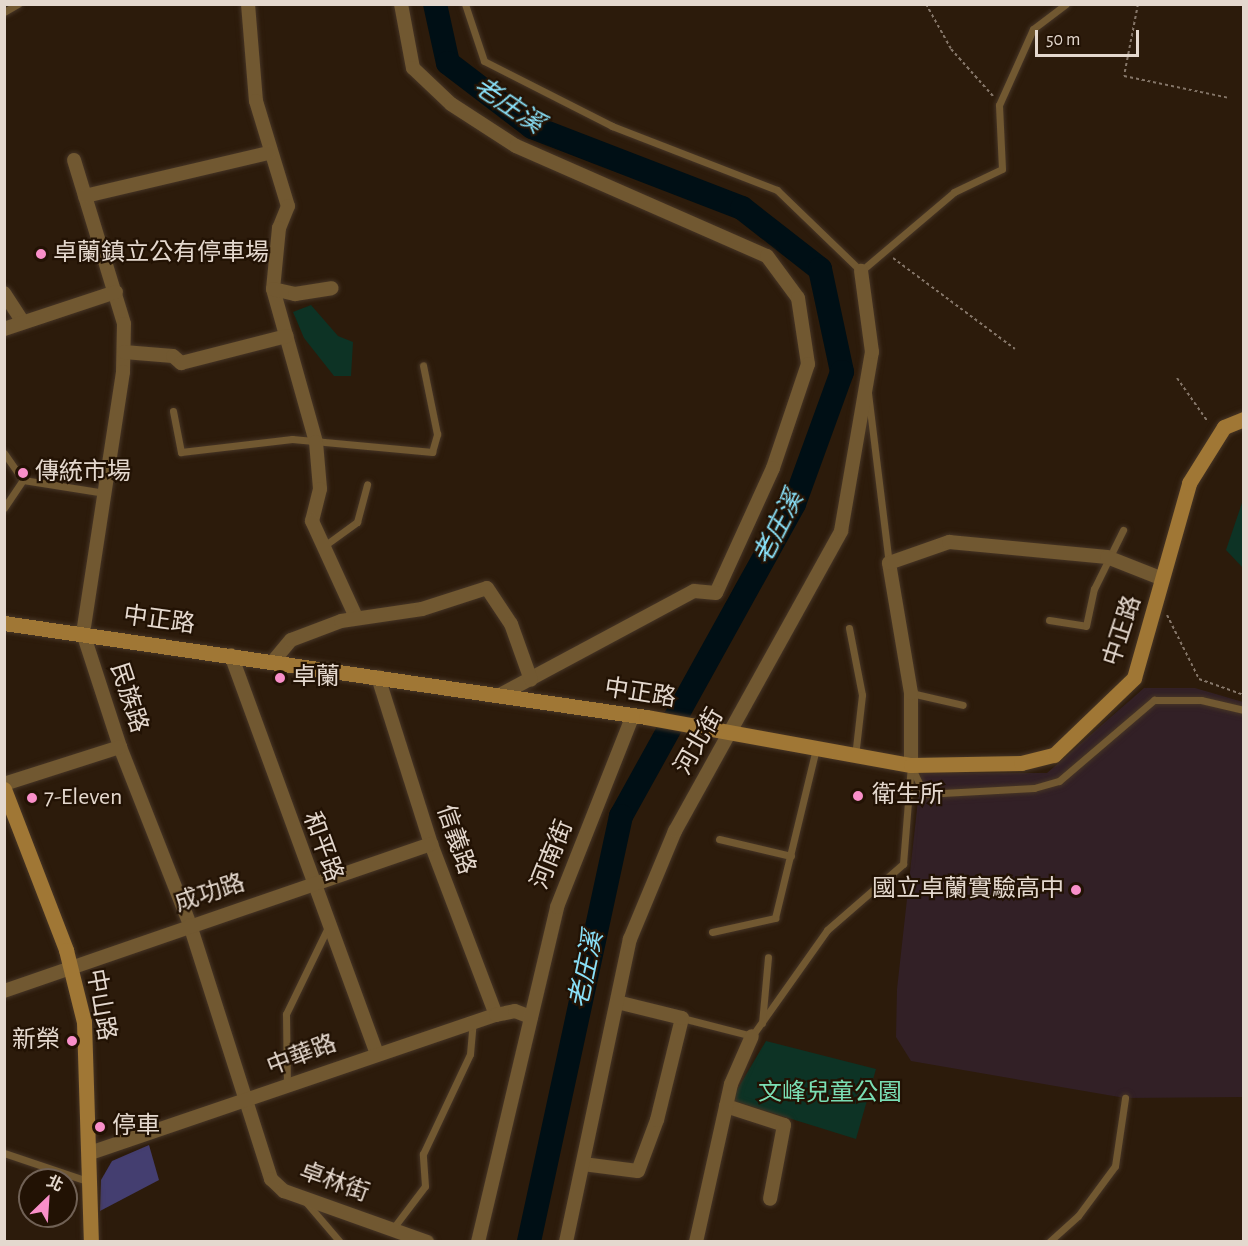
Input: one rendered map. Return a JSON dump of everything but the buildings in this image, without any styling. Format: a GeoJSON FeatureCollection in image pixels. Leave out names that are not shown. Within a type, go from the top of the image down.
{"type":"FeatureCollection","features":[{"type":"Feature","properties":{"kind":"street"},"geometry":{"type":"LineString","coordinates":[[248,4],[256,101],[269,153],[288,206],[279,228],[273,289],[316,442],[320,489],[312,521],[356,616]]}},
{"type":"Feature","properties":{"kind":"street"},"geometry":{"type":"LineString","coordinates":[[401,4],[413,68],[451,104],[516,146],[767,256],[798,298],[808,364],[773,468],[716,593],[694,591],[500,695]]}},
{"type":"Feature","properties":{"kind":"street"},"geometry":{"type":"LineString","coordinates":[[85,196],[269,153]]}},
{"type":"Feature","properties":{"kind":"street","name":"民族路"},"geometry":{"type":"LineString","coordinates":[[74,160],[116,292],[124,352],[83,633],[120,747],[190,925],[250,1100]]}},
{"type":"Feature","properties":{"kind":"street","name":"河北街"},"geometry":{"type":"LineString","coordinates":[[566,1242],[630,939],[675,831],[732,734],[841,531],[872,352],[861,271]]}},
{"type":"Feature","properties":{"kind":"street"},"geometry":{"type":"LineString","coordinates":[[273,289],[295,294],[332,288]]}},
{"type":"Feature","properties":{"kind":"street"},"geometry":{"type":"LineString","coordinates":[[4,292],[24,322]]}},
{"type":"Feature","properties":{"kind":"street"},"geometry":{"type":"LineString","coordinates":[[4,328],[116,292]]}},
{"type":"Feature","properties":{"kind":"street"},"geometry":{"type":"LineString","coordinates":[[124,352],[173,357],[181,363],[287,336]]}},
{"type":"Feature","properties":{"kind":"street"},"geometry":{"type":"LineString","coordinates":[[1218,436],[1244,419]]}},
{"type":"Feature","properties":{"kind":"street","name":"中正路"},"geometry":{"type":"LineString","coordinates":[[4,623],[231,655],[275,659],[378,677],[639,716],[911,765],[1021,763],[1054,755],[1134,678],[1189,483],[1218,436]]}},
{"type":"Feature","properties":{"kind":"street"},"geometry":{"type":"LineString","coordinates":[[911,765],[911,693],[889,563],[949,542],[1107,557],[1163,579]]}},
{"type":"Feature","properties":{"kind":"street"},"geometry":{"type":"LineString","coordinates":[[275,659],[291,640],[356,616],[422,609],[487,588],[511,624],[531,680]]}},
{"type":"Feature","properties":{"kind":"street","name":"和平路"},"geometry":{"type":"LineString","coordinates":[[231,655],[311,884],[376,1052]]}},
{"type":"Feature","properties":{"kind":"street","name":"信義路"},"geometry":{"type":"LineString","coordinates":[[378,677],[431,844],[496,1015]]}},
{"type":"Feature","properties":{"kind":"street","name":"河南街"},"geometry":{"type":"LineString","coordinates":[[478,1242],[557,906],[639,716]]}},
{"type":"Feature","properties":{"kind":"street"},"geometry":{"type":"LineString","coordinates":[[4,786],[120,747]]}},
{"type":"Feature","properties":{"kind":"street","name":"中山路"},"geometry":{"type":"LineString","coordinates":[[4,786],[70,965],[84,1022],[91,1182],[91,1242]]}},
{"type":"Feature","properties":{"kind":"street","name":"成功路"},"geometry":{"type":"LineString","coordinates":[[4,991],[70,965],[431,844]]}},
{"type":"Feature","properties":{"kind":"street"},"geometry":{"type":"LineString","coordinates":[[584,1164],[638,1171],[657,1120],[682,1018],[617,1002]]}},
{"type":"Feature","properties":{"kind":"street","name":"中華路"},"geometry":{"type":"LineString","coordinates":[[90,1153],[250,1100],[376,1052],[473,1022],[515,1011],[531,1017]]}},
{"type":"Feature","properties":{"kind":"street"},"geometry":{"type":"LineString","coordinates":[[696,1242],[726,1106],[752,1036]]}},
{"type":"Feature","properties":{"kind":"street","name":"卓林街"},"geometry":{"type":"LineString","coordinates":[[250,1100],[262,1164],[284,1191],[350,1210],[391,1232],[427,1242]]}},
{"type":"Feature","properties":{"kind":"street"},"geometry":{"type":"LineString","coordinates":[[726,1106],[784,1125],[770,1199]]}},
{"type":"Feature","properties":{"kind":"lane"},"geometry":{"type":"LineString","coordinates":[[4,12],[18,4]]}},
{"type":"Feature","properties":{"kind":"lane"},"geometry":{"type":"LineString","coordinates":[[465,4],[484,61],[612,126],[777,190],[861,271],[954,192],[1002,169],[999,105],[1033,30],[1066,4]]}},
{"type":"Feature","properties":{"kind":"lane"},"geometry":{"type":"LineString","coordinates":[[173,411],[181,452],[292,439],[432,452],[437,434],[423,365]]}},
{"type":"Feature","properties":{"kind":"lane"},"geometry":{"type":"LineString","coordinates":[[867,388],[876,428],[889,563]]}},
{"type":"Feature","properties":{"kind":"lane"},"geometry":{"type":"LineString","coordinates":[[4,453],[22,480],[105,493]]}},
{"type":"Feature","properties":{"kind":"lane"},"geometry":{"type":"LineString","coordinates":[[4,508],[22,480]]}},
{"type":"Feature","properties":{"kind":"lane"},"geometry":{"type":"LineString","coordinates":[[324,546],[357,522],[367,484]]}},
{"type":"Feature","properties":{"kind":"lane"},"geometry":{"type":"LineString","coordinates":[[1049,620],[1086,626],[1107,557],[1123,530]]}},
{"type":"Feature","properties":{"kind":"lane"},"geometry":{"type":"LineString","coordinates":[[849,628],[862,695],[855,756]]}},
{"type":"Feature","properties":{"kind":"lane"},"geometry":{"type":"LineString","coordinates":[[911,693],[963,705]]}},
{"type":"Feature","properties":{"kind":"lane"},"geometry":{"type":"LineString","coordinates":[[911,765],[924,794],[1034,788],[1059,781],[1154,700],[1201,700],[1244,710]]}},
{"type":"Feature","properties":{"kind":"lane"},"geometry":{"type":"LineString","coordinates":[[712,932],[774,918],[816,748]]}},
{"type":"Feature","properties":{"kind":"lane"},"geometry":{"type":"LineString","coordinates":[[682,1018],[752,1036],[827,930],[903,864],[911,765]]}},
{"type":"Feature","properties":{"kind":"lane"},"geometry":{"type":"LineString","coordinates":[[719,839],[791,856]]}},
{"type":"Feature","properties":{"kind":"lane"},"geometry":{"type":"LineString","coordinates":[[287,1086],[286,1014],[328,927]]}},
{"type":"Feature","properties":{"kind":"lane"},"geometry":{"type":"LineString","coordinates":[[762,1024],[768,957]]}},
{"type":"Feature","properties":{"kind":"lane"},"geometry":{"type":"LineString","coordinates":[[391,1232],[425,1186],[423,1154],[470,1054],[473,1022]]}},
{"type":"Feature","properties":{"kind":"lane"},"geometry":{"type":"LineString","coordinates":[[1048,1242],[1078,1216],[1115,1166],[1125,1098]]}},
{"type":"Feature","properties":{"kind":"lane"},"geometry":{"type":"LineString","coordinates":[[4,1153],[91,1182]]}},
{"type":"Feature","properties":{"kind":"lane"},"geometry":{"type":"LineString","coordinates":[[302,1196],[340,1242]]}},
{"type":"Feature","properties":{"kind":"path"},"geometry":{"type":"LineString","coordinates":[[926,4],[951,49],[999,105]]}},
{"type":"Feature","properties":{"kind":"path"},"geometry":{"type":"LineString","coordinates":[[1138,4],[1124,76],[1229,98]]}},
{"type":"Feature","properties":{"kind":"path"},"geometry":{"type":"LineString","coordinates":[[884,251],[1015,349]]}},
{"type":"Feature","properties":{"kind":"path"},"geometry":{"type":"LineString","coordinates":[[1177,378],[1218,436]]}},
{"type":"Feature","properties":{"kind":"path"},"geometry":{"type":"LineString","coordinates":[[1157,599],[1198,679],[1244,695]]}},
{"type":"Feature","properties":{"kind":"shaded area","name":"國立卓蘭實驗高中"},"geometry":{"type":"Polygon","coordinates":[[[1144,688],[1195,688],[1243,702],[1243,1097],[1125,1098],[911,1061],[896,1037],[897,989],[921,773],[1047,773],[1144,688]]]}},
{"type":"Feature","properties":{"kind":"green space"},"geometry":{"type":"Polygon","coordinates":[[[311,305],[338,336],[353,342],[351,376],[334,376],[304,338],[293,312],[311,305]]]}},
{"type":"Feature","properties":{"kind":"green space"},"geometry":{"type":"Polygon","coordinates":[[[1243,500],[1244,568],[1226,550],[1243,500]]]}},
{"type":"Feature","properties":{"kind":"green space","name":"文峰兒童公園"},"geometry":{"type":"Polygon","coordinates":[[[766,1041],[876,1069],[856,1139],[731,1100],[766,1041]]]}},
{"type":"Feature","properties":{"kind":"waterway","name":"老庄溪"},"geometry":{"type":"LineString","coordinates":[[435,4],[448,63],[532,127],[742,208],[820,269],[842,372],[794,504],[621,816],[529,1242]]}},
{"type":"Feature","properties":{"kind":"place","name":"卓蘭鎮立公有停車場"},"geometry":{"type":"Point","coordinates":[41,254]}},
{"type":"Feature","properties":{"kind":"place","name":"傳統市場"},"geometry":{"type":"Point","coordinates":[23,473]}},
{"type":"Feature","properties":{"kind":"place","name":"卓蘭"},"geometry":{"type":"Point","coordinates":[280,678]}},
{"type":"Feature","properties":{"kind":"place","name":"衛生所"},"geometry":{"type":"Point","coordinates":[858,796]}},
{"type":"Feature","properties":{"kind":"place","name":"7-Eleven"},"geometry":{"type":"Point","coordinates":[32,798]}},
{"type":"Feature","properties":{"kind":"place","name":"國立卓蘭實驗高中"},"geometry":{"type":"Point","coordinates":[1076,890]}},
{"type":"Feature","properties":{"kind":"place","name":"新榮"},"geometry":{"type":"Point","coordinates":[72,1041]}},
{"type":"Feature","properties":{"kind":"place","name":"停車"},"geometry":{"type":"Point","coordinates":[100,1127]}}]}
